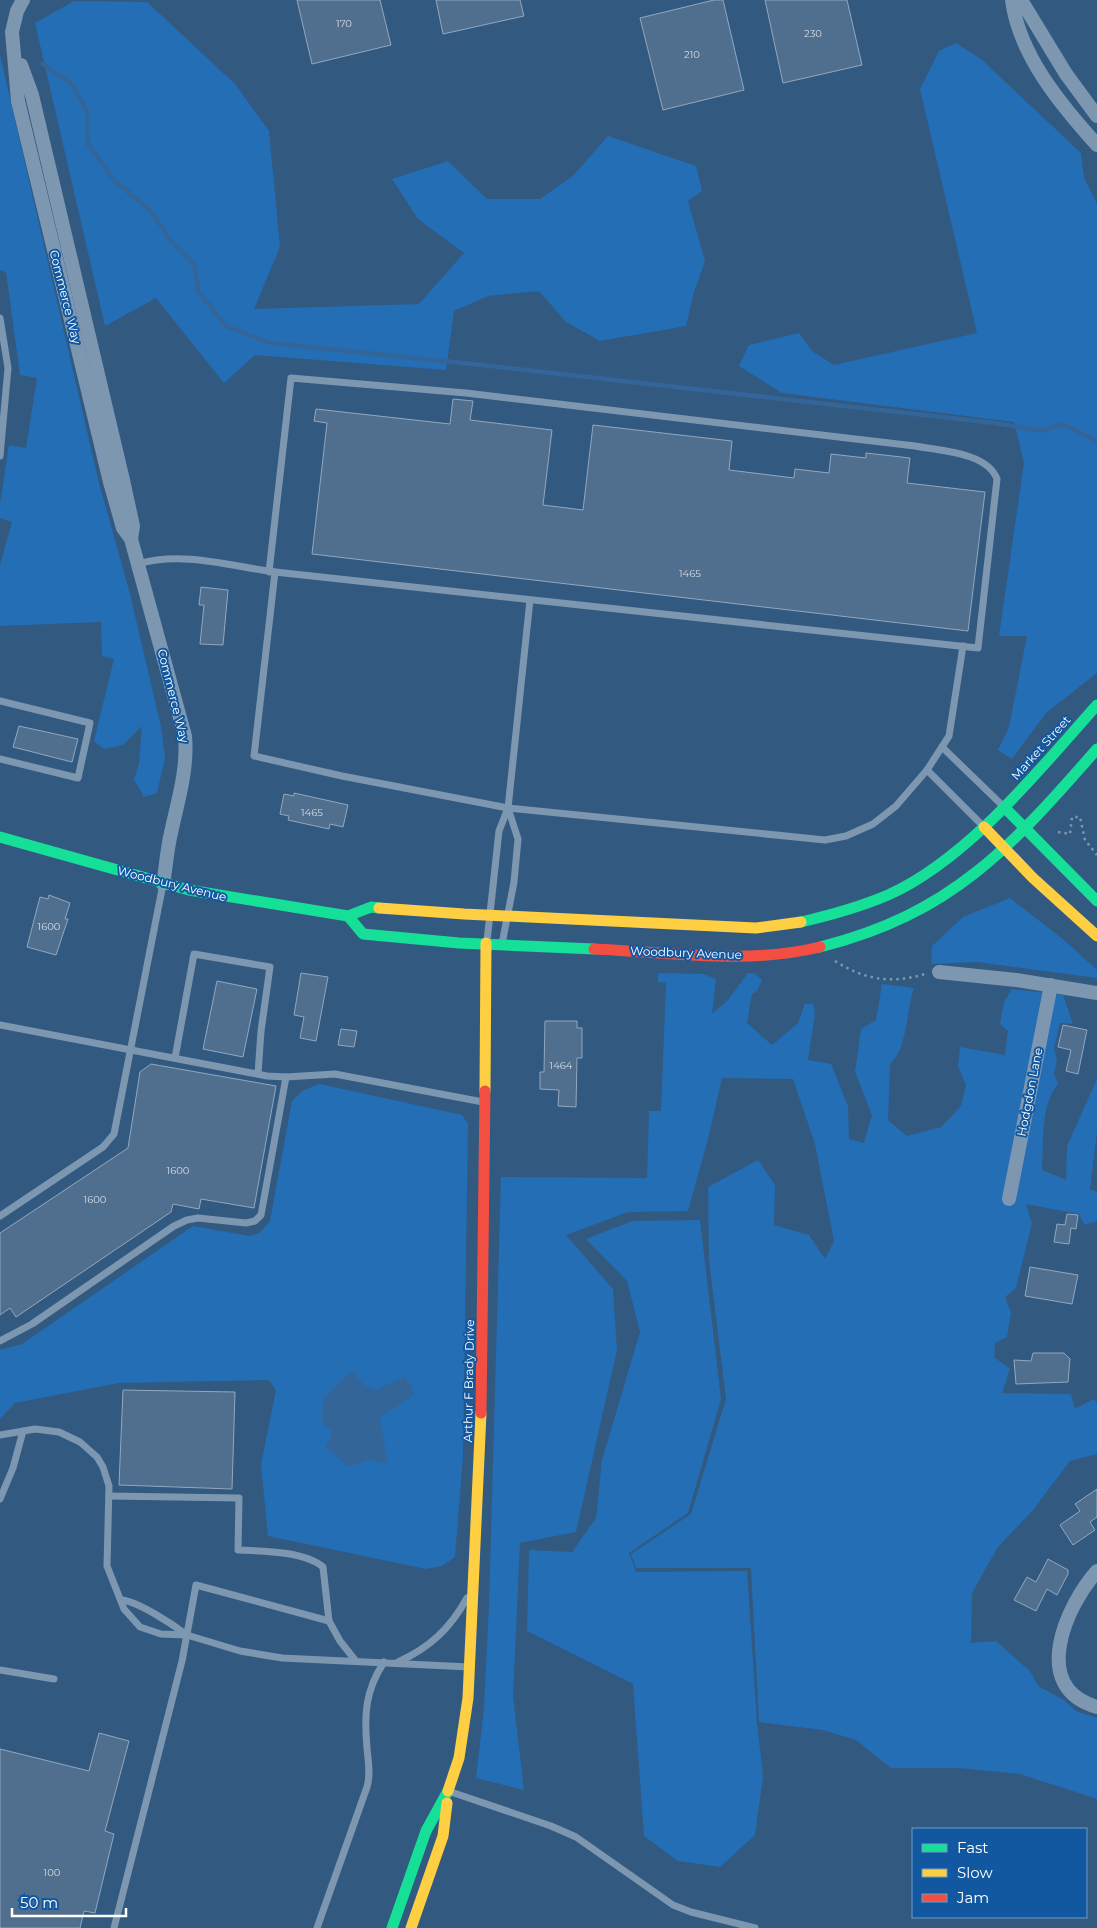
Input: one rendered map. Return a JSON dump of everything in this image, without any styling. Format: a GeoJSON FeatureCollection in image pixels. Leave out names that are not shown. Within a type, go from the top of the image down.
{"type":"FeatureCollection","features":[{"type":"Feature","properties":{"kind":"main road","name":"Market Street"},"geometry":{"type":"LineString","coordinates":[[1004,807],[1097,705]]}},
{"type":"Feature","properties":{"kind":"main road"},"geometry":{"type":"LineString","coordinates":[[1026,829],[1097,748]]}},
{"type":"Feature","properties":{"kind":"main road"},"geometry":{"type":"LineString","coordinates":[[348,916],[371,906],[490,915],[732,928],[793,925],[836,914],[888,895],[912,882],[949,858],[1004,807],[1097,901]]}},
{"type":"Feature","properties":{"kind":"main road"},"geometry":{"type":"LineString","coordinates":[[984,827],[1033,878],[1097,936]]}},
{"type":"Feature","properties":{"kind":"main road","name":"Woodbury Avenue"},"geometry":{"type":"LineString","coordinates":[[0,837],[163,884],[242,900],[348,916],[364,934],[700,955],[756,955],[809,950],[854,938],[907,916],[956,888],[1005,850],[1026,829]]}},
{"type":"Feature","properties":{"kind":"main road","name":"Arthur F Brady Drive"},"geometry":{"type":"LineString","coordinates":[[448,1791],[465,1727],[481,1447],[486,1103],[486,943]]}},
{"type":"Feature","properties":{"kind":"main road"},"geometry":{"type":"LineString","coordinates":[[487,969],[502,944]]}},
{"type":"Feature","properties":{"kind":"main road"},"geometry":{"type":"LineString","coordinates":[[392,1928],[426,1832],[448,1791]]}},
{"type":"Feature","properties":{"kind":"main road"},"geometry":{"type":"LineString","coordinates":[[412,1928],[444,1836],[448,1791]]}},
{"type":"Feature","properties":{"kind":"street","name":"Commerce Way"},"geometry":{"type":"LineString","coordinates":[[23,0],[13,22],[12,32],[20,111],[110,482],[123,528],[131,539],[181,716],[187,754],[163,884]]}},
{"type":"Feature","properties":{"kind":"street"},"geometry":{"type":"LineString","coordinates":[[1012,0],[1015,20],[1040,70],[1066,108],[1097,144]]}},
{"type":"Feature","properties":{"kind":"street"},"geometry":{"type":"LineString","coordinates":[[1021,0],[1070,79],[1097,116]]}},
{"type":"Feature","properties":{"kind":"street"},"geometry":{"type":"LineString","coordinates":[[939,972],[976,974],[1097,993]]}},
{"type":"Feature","properties":{"kind":"street","name":"Hodgdon Lane"},"geometry":{"type":"LineString","coordinates":[[1009,1199],[1051,985]]}},
{"type":"Feature","properties":{"kind":"street"},"geometry":{"type":"LineString","coordinates":[[1097,1571],[1084,1588],[1068,1619],[1060,1640],[1058,1653],[1061,1677],[1079,1699],[1097,1707]]}},
{"type":"Feature","properties":{"kind":"lane"},"geometry":{"type":"LineString","coordinates":[[0,318],[8,368],[0,456]]}},
{"type":"Feature","properties":{"kind":"lane"},"geometry":{"type":"LineString","coordinates":[[138,564],[157,558],[188,558],[272,572],[964,646],[978,648],[997,479],[994,471],[977,459],[915,446],[466,393],[291,378],[272,572],[254,756],[342,776],[508,808],[825,840],[846,836],[873,824],[896,806],[927,770],[949,736],[964,646]]}},
{"type":"Feature","properties":{"kind":"lane"},"geometry":{"type":"LineString","coordinates":[[486,943],[499,831],[508,808],[530,600]]}},
{"type":"Feature","properties":{"kind":"lane"},"geometry":{"type":"LineString","coordinates":[[0,701],[90,723],[78,778],[0,759]]}},
{"type":"Feature","properties":{"kind":"lane"},"geometry":{"type":"LineString","coordinates":[[942,747],[1004,807]]}},
{"type":"Feature","properties":{"kind":"lane"},"geometry":{"type":"LineString","coordinates":[[927,770],[984,827]]}},
{"type":"Feature","properties":{"kind":"lane"},"geometry":{"type":"LineString","coordinates":[[502,944],[514,882],[518,840],[508,808]]}},
{"type":"Feature","properties":{"kind":"lane"},"geometry":{"type":"LineString","coordinates":[[0,1216],[111,1140],[114,1134],[163,884]]}},
{"type":"Feature","properties":{"kind":"lane"},"geometry":{"type":"LineString","coordinates":[[175,1058],[194,954],[270,967],[261,1031],[258,1074]]}},
{"type":"Feature","properties":{"kind":"lane"},"geometry":{"type":"LineString","coordinates":[[0,1026],[258,1074],[286,1077],[335,1074],[486,1103]]}},
{"type":"Feature","properties":{"kind":"lane"},"geometry":{"type":"LineString","coordinates":[[0,1341],[32,1324],[174,1226],[187,1220],[255,1221],[261,1215],[286,1077]]}},
{"type":"Feature","properties":{"kind":"lane"},"geometry":{"type":"LineString","coordinates":[[0,1435],[23,1431],[47,1430],[70,1436],[89,1449],[103,1467],[110,1496],[107,1566],[124,1609],[140,1627],[161,1634],[187,1635],[240,1651],[263,1655],[469,1666]]}},
{"type":"Feature","properties":{"kind":"lane"},"geometry":{"type":"LineString","coordinates":[[0,1499],[23,1431]]}},
{"type":"Feature","properties":{"kind":"lane"},"geometry":{"type":"LineString","coordinates":[[110,1496],[239,1498],[238,1550],[283,1553],[320,1564],[325,1571],[329,1621],[340,1641],[355,1660]]}},
{"type":"Feature","properties":{"kind":"lane"},"geometry":{"type":"LineString","coordinates":[[397,1663],[426,1647],[447,1629],[468,1596],[475,1577]]}},
{"type":"Feature","properties":{"kind":"lane"},"geometry":{"type":"LineString","coordinates":[[114,1928],[167,1725],[196,1585],[329,1621]]}},
{"type":"Feature","properties":{"kind":"lane"},"geometry":{"type":"LineString","coordinates":[[122,1600],[130,1601],[166,1620],[187,1635]]}},
{"type":"Feature","properties":{"kind":"lane"},"geometry":{"type":"LineString","coordinates":[[317,1928],[370,1778],[366,1731],[370,1688],[384,1662]]}},
{"type":"Feature","properties":{"kind":"lane"},"geometry":{"type":"LineString","coordinates":[[0,1670],[54,1679]]}},
{"type":"Feature","properties":{"kind":"lane"},"geometry":{"type":"LineString","coordinates":[[448,1791],[551,1826],[576,1837],[673,1905],[692,1912],[756,1928]]}},
{"type":"Feature","properties":{"kind":"path"},"geometry":{"type":"LineString","coordinates":[[1058,832],[1070,834],[1072,817],[1080,817],[1085,840],[1097,855]]}},
{"type":"Feature","properties":{"kind":"path"},"geometry":{"type":"LineString","coordinates":[[835,961],[852,971],[886,980],[908,979],[939,972]]}},
{"type":"Feature","properties":{"kind":"shaded area"},"geometry":{"type":"Polygon","coordinates":[[[74,1],[147,2],[235,84],[269,131],[280,247],[254,309],[419,304],[464,253],[418,219],[392,179],[448,161],[487,199],[540,199],[573,176],[608,136],[696,166],[702,191],[688,201],[705,261],[694,292],[686,326],[600,341],[566,322],[539,291],[488,296],[454,311],[446,370],[255,355],[224,383],[156,298],[105,326],[35,23],[74,1]]]}},
{"type":"Feature","properties":{"kind":"shaded area"},"geometry":{"type":"Polygon","coordinates":[[[956,43],[981,59],[1081,153],[1084,178],[1097,204],[1097,673],[1046,713],[1012,759],[998,750],[1009,727],[1027,636],[999,636],[1024,463],[1014,422],[782,393],[739,366],[749,345],[799,333],[812,351],[834,365],[977,333],[920,89],[939,51],[956,43]]]}},
{"type":"Feature","properties":{"kind":"shaded area"},"geometry":{"type":"Polygon","coordinates":[[[0,55],[99,483],[130,594],[161,727],[165,758],[157,793],[144,797],[134,779],[139,764],[142,726],[123,745],[104,749],[94,741],[114,659],[102,656],[101,622],[0,626],[0,565],[12,522],[0,518],[0,503],[9,445],[26,448],[37,378],[20,375],[6,272],[0,270],[0,55]]]}},
{"type":"Feature","properties":{"kind":"shaded area"},"geometry":{"type":"Polygon","coordinates":[[[1010,898],[1064,940],[1097,970],[1097,978],[977,962],[931,964],[932,946],[963,917],[1010,898]]]}},
{"type":"Feature","properties":{"kind":"shaded area"},"geometry":{"type":"Polygon","coordinates":[[[658,973],[704,974],[716,979],[712,1014],[728,1000],[748,973],[754,973],[762,980],[757,991],[752,994],[747,1023],[772,1045],[798,1023],[805,1004],[813,1004],[815,1013],[808,1060],[831,1064],[848,1106],[849,1139],[864,1143],[872,1115],[855,1072],[861,1029],[876,1020],[882,984],[914,988],[900,1049],[890,1064],[888,1120],[907,1136],[941,1127],[961,1106],[966,1085],[958,1066],[960,1047],[1005,1055],[1008,1031],[1000,1024],[1004,1002],[1012,989],[1063,995],[1073,1024],[1060,1023],[1054,1048],[1057,1060],[1054,1073],[1058,1084],[1048,1102],[1043,1136],[1042,1170],[1066,1180],[1067,1146],[1097,1079],[1097,1132],[1090,1189],[1097,1192],[1097,1221],[1084,1225],[1079,1214],[1026,1204],[1032,1223],[1016,1288],[1005,1297],[1011,1312],[1007,1337],[995,1343],[994,1357],[1010,1369],[1002,1393],[1071,1394],[1075,1409],[1094,1399],[1097,1403],[1097,1454],[1070,1461],[1033,1510],[998,1547],[972,1593],[971,1643],[996,1641],[1030,1671],[1038,1686],[1064,1700],[1076,1711],[1097,1718],[1097,1799],[1020,1774],[958,1768],[891,1768],[856,1740],[823,1730],[759,1722],[751,1568],[636,1568],[631,1554],[691,1514],[726,1399],[709,1260],[708,1187],[758,1160],[775,1185],[774,1225],[809,1235],[825,1259],[834,1241],[815,1144],[793,1079],[722,1078],[709,1135],[688,1211],[628,1212],[566,1235],[613,1289],[617,1350],[576,1532],[520,1543],[513,1696],[524,1790],[476,1778],[484,1708],[489,1605],[501,1177],[647,1178],[649,1111],[661,1111],[666,983],[658,982],[658,973]]]}},
{"type":"Feature","properties":{"kind":"shaded area"},"geometry":{"type":"Polygon","coordinates":[[[320,1084],[462,1115],[468,1124],[463,1456],[455,1557],[442,1566],[426,1569],[268,1536],[261,1464],[276,1390],[269,1380],[119,1383],[15,1403],[0,1419],[0,1350],[22,1344],[193,1226],[250,1236],[259,1233],[270,1221],[292,1101],[304,1090],[320,1084]]]}},
{"type":"Feature","properties":{"kind":"shaded area"},"geometry":{"type":"Polygon","coordinates":[[[700,1220],[721,1399],[688,1513],[629,1553],[636,1572],[747,1571],[757,1722],[763,1777],[755,1835],[720,1867],[678,1861],[644,1836],[633,1684],[527,1631],[529,1550],[572,1552],[596,1518],[602,1460],[640,1332],[627,1281],[586,1239],[632,1221],[700,1220]]]}},
{"type":"Feature","properties":{"kind":"shaded area"},"geometry":{"type":"Polygon","coordinates":[[[352,1371],[364,1385],[376,1390],[404,1377],[412,1386],[414,1395],[380,1417],[388,1465],[371,1459],[348,1467],[325,1446],[330,1439],[331,1431],[322,1422],[323,1398],[352,1371]]]}},
{"type":"Feature","properties":{"kind":"building"},"geometry":{"type":"Polygon","coordinates":[[[297,0],[380,0],[391,45],[312,64],[297,0]]]}},
{"type":"Feature","properties":{"kind":"building"},"geometry":{"type":"Polygon","coordinates":[[[436,0],[520,0],[524,16],[443,34],[436,0]]]}},
{"type":"Feature","properties":{"kind":"building"},"geometry":{"type":"Polygon","coordinates":[[[714,0],[723,0],[744,90],[663,110],[640,18],[714,0]]]}},
{"type":"Feature","properties":{"kind":"building"},"geometry":{"type":"Polygon","coordinates":[[[765,0],[847,0],[862,65],[783,83],[765,0]]]}},
{"type":"Feature","properties":{"kind":"building"},"geometry":{"type":"Polygon","coordinates":[[[453,399],[473,401],[470,420],[552,430],[543,505],[583,510],[593,425],[732,441],[729,470],[794,478],[795,469],[829,473],[831,454],[866,458],[866,453],[910,458],[907,483],[985,492],[968,631],[312,554],[327,423],[314,421],[316,409],[450,424],[453,399]]]}},
{"type":"Feature","properties":{"kind":"building"},"geometry":{"type":"Polygon","coordinates":[[[201,587],[228,590],[223,645],[200,644],[204,605],[199,605],[201,587]]]}},
{"type":"Feature","properties":{"kind":"building"},"geometry":{"type":"Polygon","coordinates":[[[19,726],[78,739],[72,762],[13,747],[19,726]]]}},
{"type":"Feature","properties":{"kind":"building"},"geometry":{"type":"Polygon","coordinates":[[[294,793],[348,805],[343,827],[330,824],[329,829],[288,820],[289,816],[280,814],[284,794],[294,796],[294,793]]]}},
{"type":"Feature","properties":{"kind":"building"},"geometry":{"type":"Polygon","coordinates":[[[49,895],[70,903],[65,919],[68,919],[56,955],[27,947],[40,897],[48,899],[49,895]]]}},
{"type":"Feature","properties":{"kind":"building"},"geometry":{"type":"Polygon","coordinates":[[[301,973],[328,977],[316,1041],[300,1038],[304,1017],[294,1015],[301,973]]]}},
{"type":"Feature","properties":{"kind":"building"},"geometry":{"type":"Polygon","coordinates":[[[217,981],[257,989],[243,1057],[203,1049],[217,981]]]}},
{"type":"Feature","properties":{"kind":"building"},"geometry":{"type":"Polygon","coordinates":[[[545,1021],[577,1021],[577,1028],[582,1028],[582,1058],[577,1058],[576,1107],[558,1106],[559,1090],[540,1089],[540,1072],[544,1072],[545,1021]]]}},
{"type":"Feature","properties":{"kind":"building"},"geometry":{"type":"Polygon","coordinates":[[[1063,1025],[1087,1030],[1078,1074],[1066,1071],[1071,1050],[1058,1047],[1063,1025]]]}},
{"type":"Feature","properties":{"kind":"building"},"geometry":{"type":"Polygon","coordinates":[[[341,1029],[357,1031],[354,1047],[338,1045],[341,1029]]]}},
{"type":"Feature","properties":{"kind":"building"},"geometry":{"type":"Polygon","coordinates":[[[151,1064],[276,1086],[254,1208],[201,1199],[199,1209],[173,1204],[171,1212],[16,1317],[10,1308],[0,1315],[0,1233],[128,1148],[140,1072],[151,1064]]]}},
{"type":"Feature","properties":{"kind":"building"},"geometry":{"type":"Polygon","coordinates":[[[1067,1214],[1078,1215],[1076,1229],[1071,1228],[1069,1244],[1054,1242],[1057,1224],[1065,1225],[1067,1214]]]}},
{"type":"Feature","properties":{"kind":"building"},"geometry":{"type":"Polygon","coordinates":[[[1030,1267],[1078,1275],[1072,1304],[1025,1296],[1030,1267]]]}},
{"type":"Feature","properties":{"kind":"building"},"geometry":{"type":"Polygon","coordinates":[[[1033,1353],[1064,1353],[1070,1359],[1068,1382],[1016,1384],[1014,1360],[1031,1361],[1033,1353]]]}},
{"type":"Feature","properties":{"kind":"building"},"geometry":{"type":"Polygon","coordinates":[[[123,1390],[235,1392],[232,1489],[119,1485],[123,1390]]]}},
{"type":"Feature","properties":{"kind":"building"},"geometry":{"type":"Polygon","coordinates":[[[1097,1489],[1097,1517],[1090,1522],[1095,1530],[1073,1545],[1060,1525],[1080,1511],[1075,1504],[1097,1489]]]}},
{"type":"Feature","properties":{"kind":"building"},"geometry":{"type":"Polygon","coordinates":[[[1048,1559],[1068,1570],[1068,1574],[1057,1595],[1047,1589],[1036,1611],[1014,1600],[1027,1577],[1036,1582],[1048,1559]]]}},
{"type":"Feature","properties":{"kind":"building"},"geometry":{"type":"Polygon","coordinates":[[[99,1733],[129,1741],[105,1831],[114,1834],[95,1913],[84,1911],[80,1928],[0,1928],[0,1749],[89,1771],[99,1733]]]}},
{"type":"Feature","properties":{"kind":"waterway"},"geometry":{"type":"LineString","coordinates":[[43,64],[72,84],[87,111],[88,144],[115,181],[151,211],[171,241],[195,266],[198,291],[226,326],[271,343],[995,423],[1041,431],[1063,424],[1097,441]]}},
{"type":"Feature","properties":{"kind":"traffic: fast"},"geometry":{"type":"LineString","coordinates":[[801,922],[845,910],[888,895],[918,879],[946,859],[1001,811],[1097,705]]}},
{"type":"Feature","properties":{"kind":"traffic: fast"},"geometry":{"type":"LineString","coordinates":[[820,947],[866,933],[907,916],[943,896],[976,872],[1006,846],[1036,817],[1097,749]]}},
{"type":"Feature","properties":{"kind":"traffic: fast"},"geometry":{"type":"LineString","coordinates":[[1004,807],[1097,901]]}},
{"type":"Feature","properties":{"kind":"traffic: fast"},"geometry":{"type":"LineString","coordinates":[[0,837],[189,890],[348,916],[371,907],[379,908]]}},
{"type":"Feature","properties":{"kind":"traffic: fast"},"geometry":{"type":"LineString","coordinates":[[348,916],[363,934],[459,943],[594,949]]}},
{"type":"Feature","properties":{"kind":"traffic: fast"},"geometry":{"type":"LineString","coordinates":[[392,1928],[426,1831],[448,1791]]}},
{"type":"Feature","properties":{"kind":"traffic: slow"},"geometry":{"type":"LineString","coordinates":[[984,827],[1033,878],[1097,936]]}},
{"type":"Feature","properties":{"kind":"traffic: slow"},"geometry":{"type":"LineString","coordinates":[[379,908],[756,928],[801,922]]}},
{"type":"Feature","properties":{"kind":"traffic: slow"},"geometry":{"type":"LineString","coordinates":[[485,1091],[486,943]]}},
{"type":"Feature","properties":{"kind":"traffic: slow"},"geometry":{"type":"LineString","coordinates":[[448,1791],[459,1758],[468,1698],[481,1413]]}},
{"type":"Feature","properties":{"kind":"traffic: slow"},"geometry":{"type":"LineString","coordinates":[[411,1928],[443,1836],[447,1803]]}},
{"type":"Feature","properties":{"kind":"traffic: jam"},"geometry":{"type":"LineString","coordinates":[[594,949],[735,956],[764,955],[820,947]]}},
{"type":"Feature","properties":{"kind":"traffic: jam"},"geometry":{"type":"LineString","coordinates":[[481,1413],[485,1091]]}}]}
